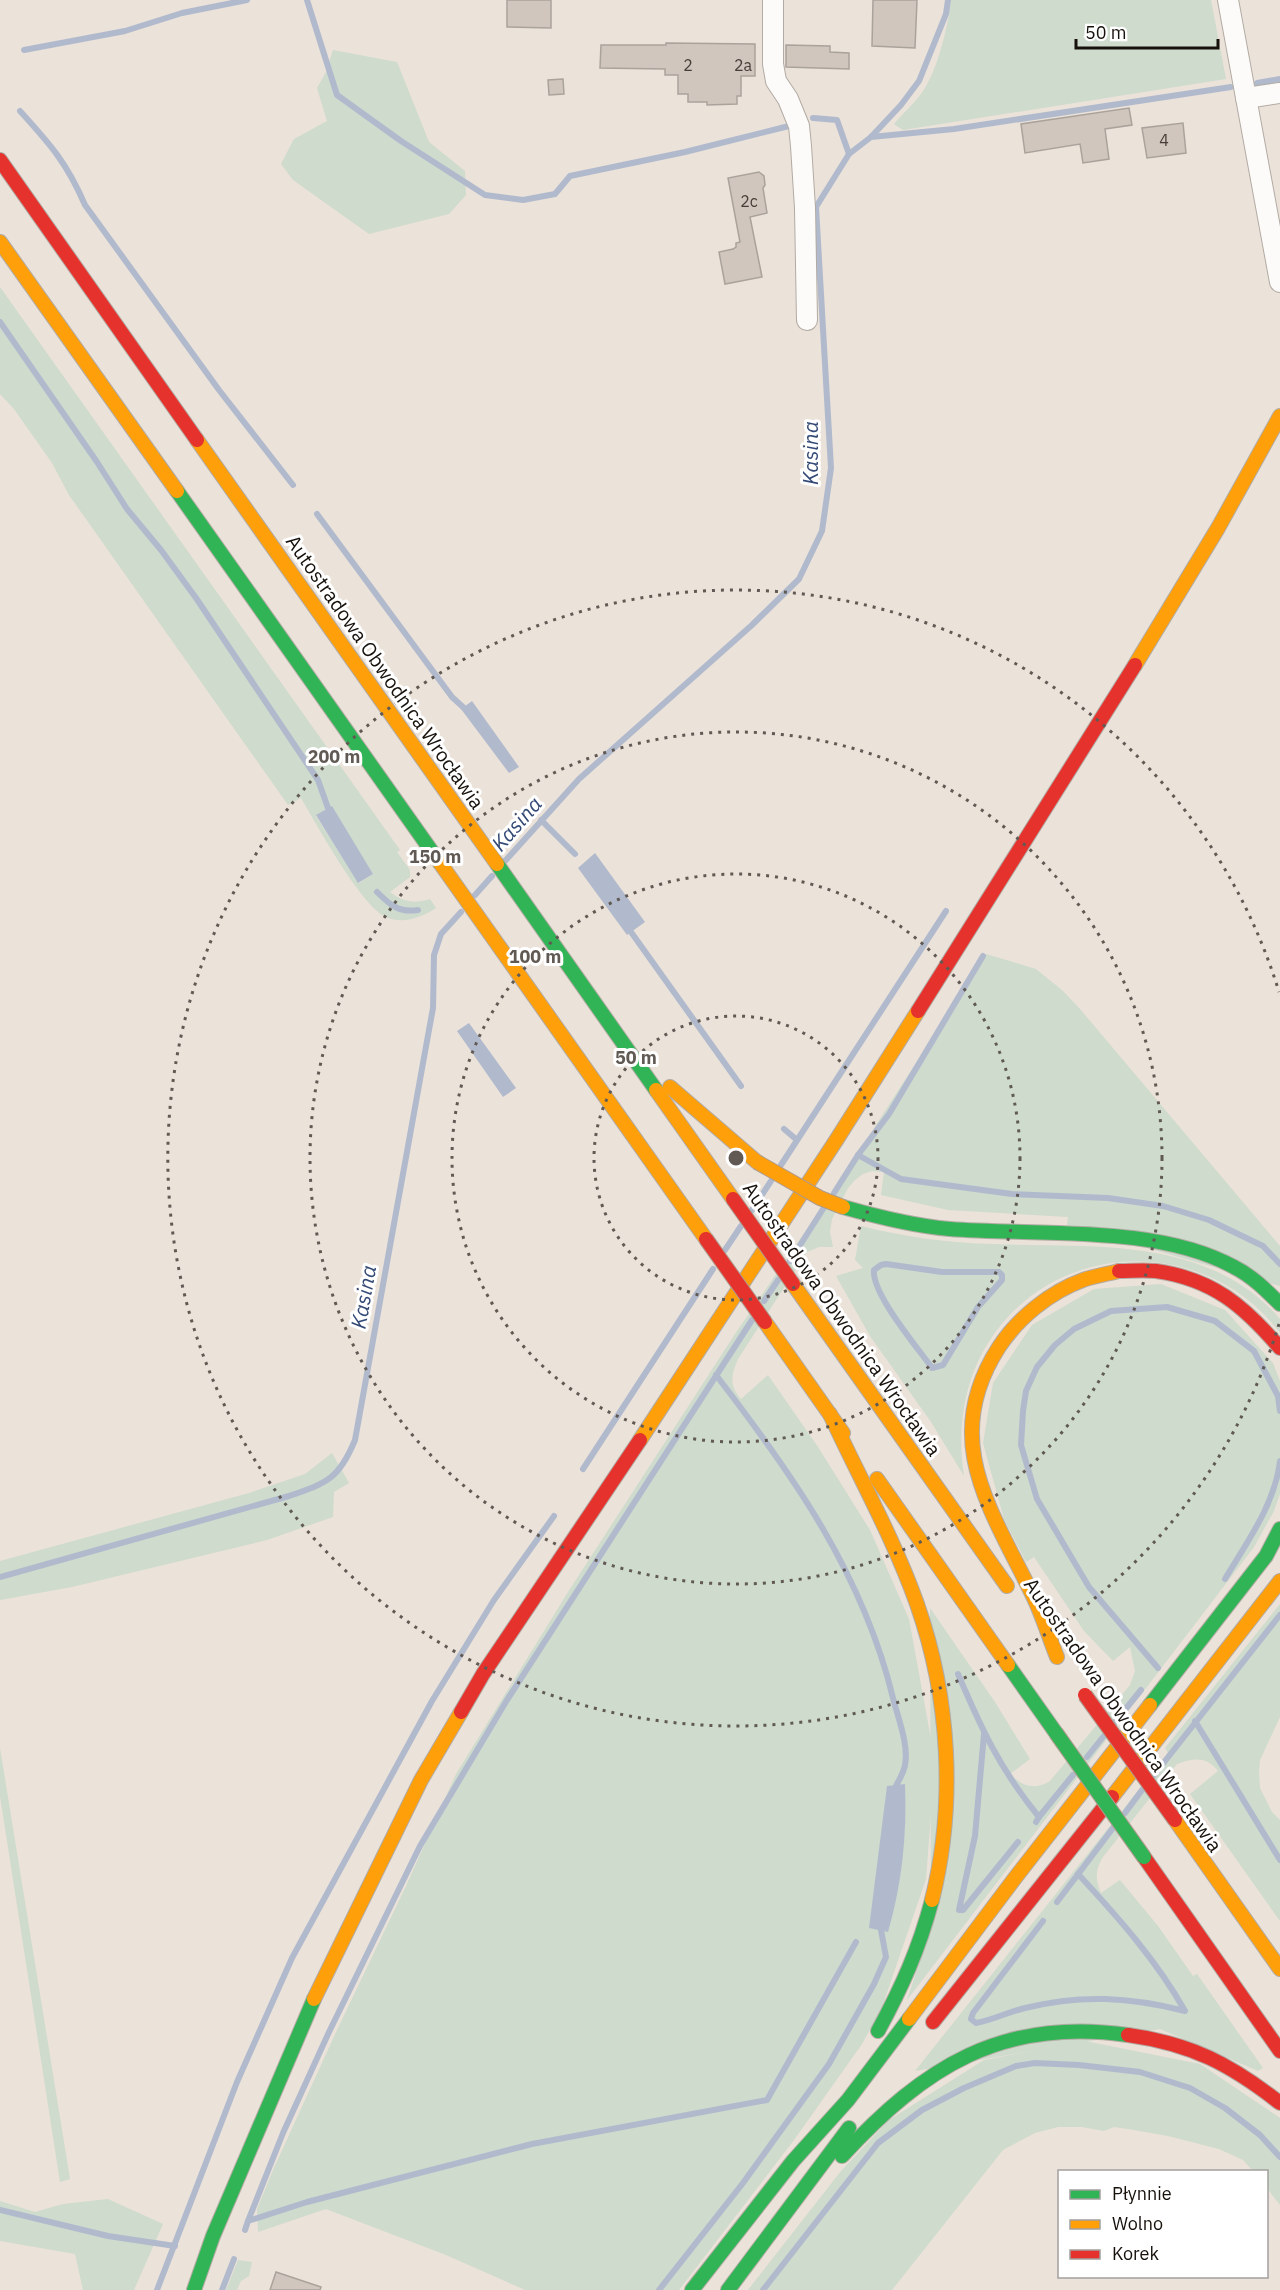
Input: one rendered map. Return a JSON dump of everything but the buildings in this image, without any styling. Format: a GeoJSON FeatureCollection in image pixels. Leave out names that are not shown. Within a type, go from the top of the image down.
{"type":"FeatureCollection","features":[{"type":"Feature","properties":{"kind":"main road","name":"Autostradowa Obwodnica Wrocławia"},"geometry":{"type":"LineString","coordinates":[[0,160],[1067,1670]]}},
{"type":"Feature","properties":{"kind":"main road"},"geometry":{"type":"LineString","coordinates":[[0,242],[1280,2051]]}},
{"type":"Feature","properties":{"kind":"main road"},"geometry":{"type":"LineString","coordinates":[[194,2290],[213,2236],[323,1979],[421,1780],[477,1684],[837,1139],[1103,719],[1218,528],[1280,416]]}},
{"type":"Feature","properties":{"kind":"main road"},"geometry":{"type":"LineString","coordinates":[[628,1049],[757,1162],[820,1198],[902,1223],[949,1229],[1137,1237],[1177,1245],[1204,1253],[1234,1267],[1280,1304]]}},
{"type":"Feature","properties":{"kind":"main road"},"geometry":{"type":"LineString","coordinates":[[1057,1657],[1034,1599],[996,1528],[974,1470],[972,1417],[978,1392],[995,1351],[1029,1311],[1050,1295],[1075,1282],[1125,1270],[1164,1271],[1208,1285],[1231,1298],[1260,1322],[1280,1348]]}},
{"type":"Feature","properties":{"kind":"main road"},"geometry":{"type":"LineString","coordinates":[[830,1414],[917,1605],[931,1651],[941,1703],[945,1749],[945,1802],[934,1892],[919,1945],[903,1985],[886,2019],[871,2041]]}},
{"type":"Feature","properties":{"kind":"main road"},"geometry":{"type":"LineString","coordinates":[[692,2290],[793,2161],[848,2100],[1015,1878],[1260,1564],[1280,1529]]}},
{"type":"Feature","properties":{"kind":"main road"},"geometry":{"type":"LineString","coordinates":[[921,2037],[1078,1841],[1280,1581]]}},
{"type":"Feature","properties":{"kind":"main road","name":"Autostradowa Obwodnica Wrocławia"},"geometry":{"type":"LineString","coordinates":[[1082,1691],[1280,1970]]}},
{"type":"Feature","properties":{"kind":"main road"},"geometry":{"type":"LineString","coordinates":[[761,2248],[870,2123],[909,2090],[924,2078],[966,2055],[1023,2036],[1063,2030],[1100,2030],[1144,2036],[1182,2046],[1237,2071],[1280,2103]]}},
{"type":"Feature","properties":{"kind":"main road"},"geometry":{"type":"LineString","coordinates":[[793,2161],[849,2076]]}},
{"type":"Feature","properties":{"kind":"main road"},"geometry":{"type":"LineString","coordinates":[[728,2290],[855,2120]]}},
{"type":"Feature","properties":{"kind":"street"},"geometry":{"type":"LineString","coordinates":[[773,0],[773,64],[776,81],[788,99],[799,126],[805,208],[807,320]]}},
{"type":"Feature","properties":{"kind":"street"},"geometry":{"type":"LineString","coordinates":[[1228,0],[1280,282]]}},
{"type":"Feature","properties":{"kind":"street"},"geometry":{"type":"LineString","coordinates":[[1246,98],[1280,93]]}},
{"type":"Feature","properties":{"kind":"green space"},"geometry":{"type":"Polygon","coordinates":[[[951,0],[1211,0],[1226,79],[903,130],[894,124],[916,100],[928,82],[942,47],[951,0]]]}},
{"type":"Feature","properties":{"kind":"green space"},"geometry":{"type":"Polygon","coordinates":[[[333,50],[397,62],[429,142],[465,171],[466,195],[449,214],[369,234],[293,180],[281,164],[294,139],[327,121],[317,88],[326,72],[333,50]]]}},
{"type":"Feature","properties":{"kind":"green space"},"geometry":{"type":"Polygon","coordinates":[[[0,287],[400,850],[397,852],[410,870],[410,877],[390,892],[409,901],[430,899],[436,908],[424,915],[397,920],[384,916],[374,908],[339,862],[301,798],[288,805],[69,495],[52,463],[14,409],[0,394],[0,287]],[[328,808],[316,816],[359,883],[373,874],[328,808]]]}},
{"type":"Feature","properties":{"kind":"green space"},"geometry":{"type":"Polygon","coordinates":[[[986,954],[1036,969],[1063,991],[1080,1009],[1280,1246],[1280,1286],[1067,1225],[1068,1217],[948,1210],[881,1195],[884,1172],[872,1171],[863,1174],[848,1188],[832,1219],[830,1232],[833,1247],[819,1247],[807,1252],[738,1359],[732,1380],[737,1394],[741,1399],[768,1375],[818,1447],[870,1530],[909,1619],[935,1761],[926,1879],[881,2010],[862,2044],[794,2140],[679,2290],[525,2290],[446,2255],[326,2209],[258,2232],[257,2209],[273,2170],[456,1774],[568,1592],[735,1334],[836,1187],[986,954]]]}},
{"type":"Feature","properties":{"kind":"green space"},"geometry":{"type":"Polygon","coordinates":[[[861,1226],[943,1241],[1109,1247],[1183,1259],[1218,1272],[1251,1292],[1280,1319],[1280,1333],[1251,1302],[1217,1280],[1179,1266],[1139,1261],[1100,1265],[1061,1278],[1027,1299],[997,1330],[977,1363],[970,1381],[962,1418],[964,1476],[931,1422],[870,1336],[836,1276],[863,1268],[855,1260],[861,1226]]]}},
{"type":"Feature","properties":{"kind":"green space"},"geometry":{"type":"Polygon","coordinates":[[[1161,1284],[1225,1310],[1273,1363],[1280,1381],[1280,1494],[1274,1511],[1254,1547],[907,2000],[931,1927],[930,1608],[995,1702],[1030,1759],[1010,1774],[1028,1786],[1039,1786],[1050,1781],[1130,1685],[1135,1671],[1130,1647],[1113,1661],[1084,1631],[1034,1557],[1026,1562],[1004,1519],[983,1443],[993,1383],[1032,1325],[1094,1289],[1161,1284]]]}},
{"type":"Feature","properties":{"kind":"green space"},"geometry":{"type":"Polygon","coordinates":[[[332,1453],[349,1483],[334,1492],[333,1517],[267,1540],[72,1587],[0,1600],[0,1561],[249,1493],[305,1474],[332,1453]]]}},
{"type":"Feature","properties":{"kind":"green space"},"geometry":{"type":"Polygon","coordinates":[[[1280,1604],[1280,1717],[1260,1760],[1259,1771],[1260,1788],[1272,1812],[1280,1820],[1280,1921],[1190,1794],[1218,1771],[1204,1761],[1189,1760],[1177,1764],[1103,1857],[1098,1866],[1097,1875],[1101,1893],[1120,1880],[1158,1926],[1193,1976],[1197,1974],[1263,2068],[1258,2071],[1160,2029],[915,2071],[1168,1753],[1165,1748],[1280,1604]]]}},
{"type":"Feature","properties":{"kind":"green space"},"geometry":{"type":"Polygon","coordinates":[[[0,1748],[70,2179],[60,2182],[0,1796],[0,1748]]]}},
{"type":"Feature","properties":{"kind":"green space"},"geometry":{"type":"Polygon","coordinates":[[[1085,2041],[1200,2064],[1280,2118],[1280,2205],[1268,2189],[1268,2170],[1252,2170],[1243,2160],[1219,2149],[1168,2136],[1114,2127],[1104,2131],[1082,2127],[1058,2127],[1035,2133],[1003,2150],[892,2290],[748,2290],[841,2171],[889,2120],[984,2060],[1085,2041]]]}},
{"type":"Feature","properties":{"kind":"green space"},"geometry":{"type":"Polygon","coordinates":[[[108,2199],[163,2224],[134,2290],[83,2290],[75,2254],[0,2241],[0,2201],[35,2212],[63,2204],[108,2199]]]}},
{"type":"Feature","properties":{"kind":"green space"},"geometry":{"type":"Polygon","coordinates":[[[238,2260],[252,2262],[249,2276],[241,2281],[237,2290],[226,2290],[238,2260]]]}},
{"type":"Feature","properties":{"kind":"water"},"geometry":{"type":"Polygon","coordinates":[[[472,701],[519,767],[509,773],[461,709],[472,701]]]}},
{"type":"Feature","properties":{"kind":"water"},"geometry":{"type":"Polygon","coordinates":[[[332,806],[373,874],[358,883],[316,815],[332,806]]]}},
{"type":"Feature","properties":{"kind":"water"},"geometry":{"type":"Polygon","coordinates":[[[595,853],[645,922],[627,935],[578,868],[595,853]]]}},
{"type":"Feature","properties":{"kind":"water"},"geometry":{"type":"Polygon","coordinates":[[[469,1023],[516,1088],[503,1097],[457,1031],[469,1023]]]}},
{"type":"Feature","properties":{"kind":"water"},"geometry":{"type":"Polygon","coordinates":[[[905,1784],[903,1859],[888,1932],[869,1928],[887,1786],[905,1784]]]}},
{"type":"Feature","properties":{"kind":"waterway"},"geometry":{"type":"LineString","coordinates":[[24,50],[125,31],[182,13],[247,0]]}},
{"type":"Feature","properties":{"kind":"waterway"},"geometry":{"type":"LineString","coordinates":[[307,0],[337,95],[401,141],[485,195],[523,200],[555,194],[570,176],[685,152],[789,126]]}},
{"type":"Feature","properties":{"kind":"waterway","name":"Kasina"},"geometry":{"type":"LineString","coordinates":[[505,861],[579,779],[752,625],[799,579],[822,531],[831,468],[816,207],[849,154],[871,137],[901,105],[919,81],[946,14],[948,0]]}},
{"type":"Feature","properties":{"kind":"waterway"},"geometry":{"type":"LineString","coordinates":[[1257,83],[1280,79]]}},
{"type":"Feature","properties":{"kind":"waterway"},"geometry":{"type":"LineString","coordinates":[[871,137],[954,129],[1231,87]]}},
{"type":"Feature","properties":{"kind":"waterway"},"geometry":{"type":"LineString","coordinates":[[20,111],[57,155],[85,205],[219,390],[293,485]]}},
{"type":"Feature","properties":{"kind":"waterway"},"geometry":{"type":"LineString","coordinates":[[813,118],[837,120],[849,154]]}},
{"type":"Feature","properties":{"kind":"waterway"},"geometry":{"type":"LineString","coordinates":[[0,322],[127,509],[196,598],[318,780],[328,808]]}},
{"type":"Feature","properties":{"kind":"waterway"},"geometry":{"type":"LineString","coordinates":[[317,514],[452,697],[463,707]]}},
{"type":"Feature","properties":{"kind":"waterway"},"geometry":{"type":"LineString","coordinates":[[541,820],[575,854]]}},
{"type":"Feature","properties":{"kind":"waterway","name":"Kasina"},"geometry":{"type":"LineString","coordinates":[[475,895],[492,876]]}},
{"type":"Feature","properties":{"kind":"waterway"},"geometry":{"type":"LineString","coordinates":[[377,892],[395,907],[411,911],[418,910]]}},
{"type":"Feature","properties":{"kind":"waterway"},"geometry":{"type":"LineString","coordinates":[[781,1165],[946,911]]}},
{"type":"Feature","properties":{"kind":"waterway","name":"Kasina"},"geometry":{"type":"LineString","coordinates":[[0,1577],[289,1496],[322,1483],[330,1478],[343,1463],[355,1440],[433,1008],[434,955],[441,934],[461,912]]}},
{"type":"Feature","properties":{"kind":"waterway"},"geometry":{"type":"LineString","coordinates":[[631,932],[741,1086]]}},
{"type":"Feature","properties":{"kind":"waterway"},"geometry":{"type":"LineString","coordinates":[[834,1193],[858,1155],[889,1114],[983,956]]}},
{"type":"Feature","properties":{"kind":"waterway"},"geometry":{"type":"LineString","coordinates":[[784,1129],[797,1140]]}},
{"type":"Feature","properties":{"kind":"waterway"},"geometry":{"type":"LineString","coordinates":[[858,1155],[901,1179],[1012,1194],[1108,1198],[1163,1206],[1209,1220],[1263,1246],[1280,1264]]}},
{"type":"Feature","properties":{"kind":"waterway"},"geometry":{"type":"LineString","coordinates":[[752,1210],[771,1181]]}},
{"type":"Feature","properties":{"kind":"waterway"},"geometry":{"type":"LineString","coordinates":[[790,1261],[823,1209]]}},
{"type":"Feature","properties":{"kind":"waterway"},"geometry":{"type":"LineString","coordinates":[[725,1250],[741,1226]]}},
{"type":"Feature","properties":{"kind":"waterway"},"geometry":{"type":"LineString","coordinates":[[886,1264],[942,1272],[999,1272],[1002,1280],[978,1307],[943,1365],[932,1368],[887,1306],[880,1292],[874,1270],[886,1264]]}},
{"type":"Feature","properties":{"kind":"waterway"},"geometry":{"type":"LineString","coordinates":[[583,1469],[713,1269]]}},
{"type":"Feature","properties":{"kind":"waterway"},"geometry":{"type":"LineString","coordinates":[[764,1301],[778,1280]]}},
{"type":"Feature","properties":{"kind":"waterway"},"geometry":{"type":"LineString","coordinates":[[1158,1668],[1089,1587],[1037,1499],[1021,1445],[1026,1391],[1037,1367],[1055,1345],[1074,1329],[1111,1311],[1167,1307],[1215,1321],[1254,1351],[1278,1396],[1280,1411]]}},
{"type":"Feature","properties":{"kind":"waterway"},"geometry":{"type":"LineString","coordinates":[[248,2221],[283,2133],[329,2032],[420,1846],[507,1700],[752,1320]]}},
{"type":"Feature","properties":{"kind":"waterway"},"geometry":{"type":"LineString","coordinates":[[716,1375],[798,1488],[844,1568],[864,1609],[880,1653],[904,1740],[905,1765],[896,1786]]}},
{"type":"Feature","properties":{"kind":"waterway"},"geometry":{"type":"LineString","coordinates":[[1225,1579],[1251,1537],[1266,1507],[1280,1461]]}},
{"type":"Feature","properties":{"kind":"waterway"},"geometry":{"type":"LineString","coordinates":[[157,2290],[237,2082],[292,1958],[432,1701],[494,1600],[554,1516]]}},
{"type":"Feature","properties":{"kind":"waterway"},"geometry":{"type":"LineString","coordinates":[[1154,1775],[1280,1615]]}},
{"type":"Feature","properties":{"kind":"waterway"},"geometry":{"type":"LineString","coordinates":[[958,1674],[993,1748],[1013,1782],[1039,1817],[1036,1822]]}},
{"type":"Feature","properties":{"kind":"waterway"},"geometry":{"type":"LineString","coordinates":[[1115,1722],[1141,1690]]}},
{"type":"Feature","properties":{"kind":"waterway"},"geometry":{"type":"LineString","coordinates":[[1195,1721],[1280,1860]]}},
{"type":"Feature","properties":{"kind":"waterway"},"geometry":{"type":"LineString","coordinates":[[984,1734],[975,1836],[959,1910],[963,1910],[1018,1842]]}},
{"type":"Feature","properties":{"kind":"waterway"},"geometry":{"type":"LineString","coordinates":[[1087,1757],[1103,1737]]}},
{"type":"Feature","properties":{"kind":"waterway"},"geometry":{"type":"LineString","coordinates":[[1039,1817],[1073,1775]]}},
{"type":"Feature","properties":{"kind":"waterway"},"geometry":{"type":"LineString","coordinates":[[1125,1813],[1142,1790]]}},
{"type":"Feature","properties":{"kind":"waterway"},"geometry":{"type":"LineString","coordinates":[[1057,1902],[1113,1828]]}},
{"type":"Feature","properties":{"kind":"waterway"},"geometry":{"type":"LineString","coordinates":[[1043,1921],[973,2013],[971,2019],[976,2023],[1025,2008],[1086,1999],[1125,2000],[1185,2011],[1149,1957],[1078,1874]]}},
{"type":"Feature","properties":{"kind":"waterway"},"geometry":{"type":"LineString","coordinates":[[659,2290],[743,2183],[829,2064],[874,1984],[886,1957],[881,1930]]}},
{"type":"Feature","properties":{"kind":"waterway"},"geometry":{"type":"LineString","coordinates":[[245,2230],[248,2221],[307,2202],[532,2144],[767,2100],[856,1942]]}},
{"type":"Feature","properties":{"kind":"waterway"},"geometry":{"type":"LineString","coordinates":[[763,2290],[878,2143],[922,2110],[964,2088],[1016,2066],[1035,2063],[1079,2065],[1140,2072],[1190,2088],[1225,2108],[1260,2135],[1280,2157]]}},
{"type":"Feature","properties":{"kind":"waterway"},"geometry":{"type":"LineString","coordinates":[[0,2210],[108,2236],[175,2246]]}},
{"type":"Feature","properties":{"kind":"waterway"},"geometry":{"type":"LineString","coordinates":[[222,2290],[234,2259]]}},
{"type":"Feature","properties":{"kind":"traffic: fast"},"geometry":{"type":"LineString","coordinates":[[177,491],[440,863]]}},
{"type":"Feature","properties":{"kind":"traffic: fast"},"geometry":{"type":"LineString","coordinates":[[497,864],[656,1090]]}},
{"type":"Feature","properties":{"kind":"traffic: fast"},"geometry":{"type":"LineString","coordinates":[[843,1207],[896,1221],[937,1228],[1096,1235],[1169,1244],[1203,1253],[1234,1267],[1253,1279],[1280,1304]]}},
{"type":"Feature","properties":{"kind":"traffic: fast"},"geometry":{"type":"LineString","coordinates":[[1150,1705],[1266,1556],[1280,1529]]}},
{"type":"Feature","properties":{"kind":"traffic: fast"},"geometry":{"type":"LineString","coordinates":[[1008,1665],[1056,1733]]}},
{"type":"Feature","properties":{"kind":"traffic: fast"},"geometry":{"type":"LineString","coordinates":[[1056,1733],[1144,1857]]}},
{"type":"Feature","properties":{"kind":"traffic: fast"},"geometry":{"type":"LineString","coordinates":[[878,2031],[909,1967],[932,1900]]}},
{"type":"Feature","properties":{"kind":"traffic: fast"},"geometry":{"type":"LineString","coordinates":[[194,2290],[213,2236],[314,1999]]}},
{"type":"Feature","properties":{"kind":"traffic: fast"},"geometry":{"type":"LineString","coordinates":[[692,2290],[793,2161],[848,2100],[909,2019]]}},
{"type":"Feature","properties":{"kind":"traffic: fast"},"geometry":{"type":"LineString","coordinates":[[842,2156],[904,2097],[935,2074],[969,2055],[1004,2042],[1042,2034],[1083,2031],[1128,2035]]}},
{"type":"Feature","properties":{"kind":"traffic: fast"},"geometry":{"type":"LineString","coordinates":[[728,2290],[849,2128]]}},
{"type":"Feature","properties":{"kind":"traffic: slow"},"geometry":{"type":"LineString","coordinates":[[0,242],[177,491]]}},
{"type":"Feature","properties":{"kind":"traffic: slow"},"geometry":{"type":"LineString","coordinates":[[1135,665],[1218,528],[1280,416]]}},
{"type":"Feature","properties":{"kind":"traffic: slow"},"geometry":{"type":"LineString","coordinates":[[197,440],[497,864]]}},
{"type":"Feature","properties":{"kind":"traffic: slow"},"geometry":{"type":"LineString","coordinates":[[440,863],[706,1239]]}},
{"type":"Feature","properties":{"kind":"traffic: slow"},"geometry":{"type":"LineString","coordinates":[[640,1440],[918,1011]]}},
{"type":"Feature","properties":{"kind":"traffic: slow"},"geometry":{"type":"LineString","coordinates":[[670,1087],[757,1162]]}},
{"type":"Feature","properties":{"kind":"traffic: slow"},"geometry":{"type":"LineString","coordinates":[[656,1090],[733,1199]]}},
{"type":"Feature","properties":{"kind":"traffic: slow"},"geometry":{"type":"LineString","coordinates":[[757,1162],[820,1198],[843,1207]]}},
{"type":"Feature","properties":{"kind":"traffic: slow"},"geometry":{"type":"LineString","coordinates":[[1057,1657],[1037,1605],[989,1506],[978,1476],[972,1445],[973,1414],[981,1381],[999,1347],[1025,1316],[1047,1299],[1071,1285],[1119,1271]]}},
{"type":"Feature","properties":{"kind":"traffic: slow"},"geometry":{"type":"LineString","coordinates":[[793,1284],[1007,1586]]}},
{"type":"Feature","properties":{"kind":"traffic: slow"},"geometry":{"type":"LineString","coordinates":[[765,1322],[843,1433]]}},
{"type":"Feature","properties":{"kind":"traffic: slow"},"geometry":{"type":"LineString","coordinates":[[830,1414],[908,1580],[937,1676],[943,1714],[947,1789],[940,1864],[932,1900]]}},
{"type":"Feature","properties":{"kind":"traffic: slow"},"geometry":{"type":"LineString","coordinates":[[877,1479],[1008,1665]]}},
{"type":"Feature","properties":{"kind":"traffic: slow"},"geometry":{"type":"LineString","coordinates":[[1112,1797],[1280,1581]]}},
{"type":"Feature","properties":{"kind":"traffic: slow"},"geometry":{"type":"LineString","coordinates":[[909,2019],[1150,1705]]}},
{"type":"Feature","properties":{"kind":"traffic: slow"},"geometry":{"type":"LineString","coordinates":[[314,1999],[421,1780],[461,1712]]}},
{"type":"Feature","properties":{"kind":"traffic: slow"},"geometry":{"type":"LineString","coordinates":[[1175,1820],[1280,1969]]}},
{"type":"Feature","properties":{"kind":"traffic: jam"},"geometry":{"type":"LineString","coordinates":[[0,160],[197,440]]}},
{"type":"Feature","properties":{"kind":"traffic: jam"},"geometry":{"type":"LineString","coordinates":[[918,1011],[1135,665]]}},
{"type":"Feature","properties":{"kind":"traffic: jam"},"geometry":{"type":"LineString","coordinates":[[733,1199],[793,1284]]}},
{"type":"Feature","properties":{"kind":"traffic: jam"},"geometry":{"type":"LineString","coordinates":[[706,1239],[765,1322]]}},
{"type":"Feature","properties":{"kind":"traffic: jam"},"geometry":{"type":"LineString","coordinates":[[1119,1271],[1156,1271],[1194,1280],[1211,1288],[1240,1307],[1280,1348]]}},
{"type":"Feature","properties":{"kind":"traffic: jam"},"geometry":{"type":"LineString","coordinates":[[461,1712],[483,1674],[640,1440]]}},
{"type":"Feature","properties":{"kind":"traffic: jam"},"geometry":{"type":"LineString","coordinates":[[1085,1695],[1175,1820]]}},
{"type":"Feature","properties":{"kind":"traffic: jam"},"geometry":{"type":"LineString","coordinates":[[933,2022],[1112,1797]]}},
{"type":"Feature","properties":{"kind":"traffic: jam"},"geometry":{"type":"LineString","coordinates":[[1144,1857],[1280,2051]]}},
{"type":"Feature","properties":{"kind":"traffic: jam"},"geometry":{"type":"LineString","coordinates":[[1128,2035],[1172,2044],[1209,2058],[1244,2077],[1280,2103]]}}]}
